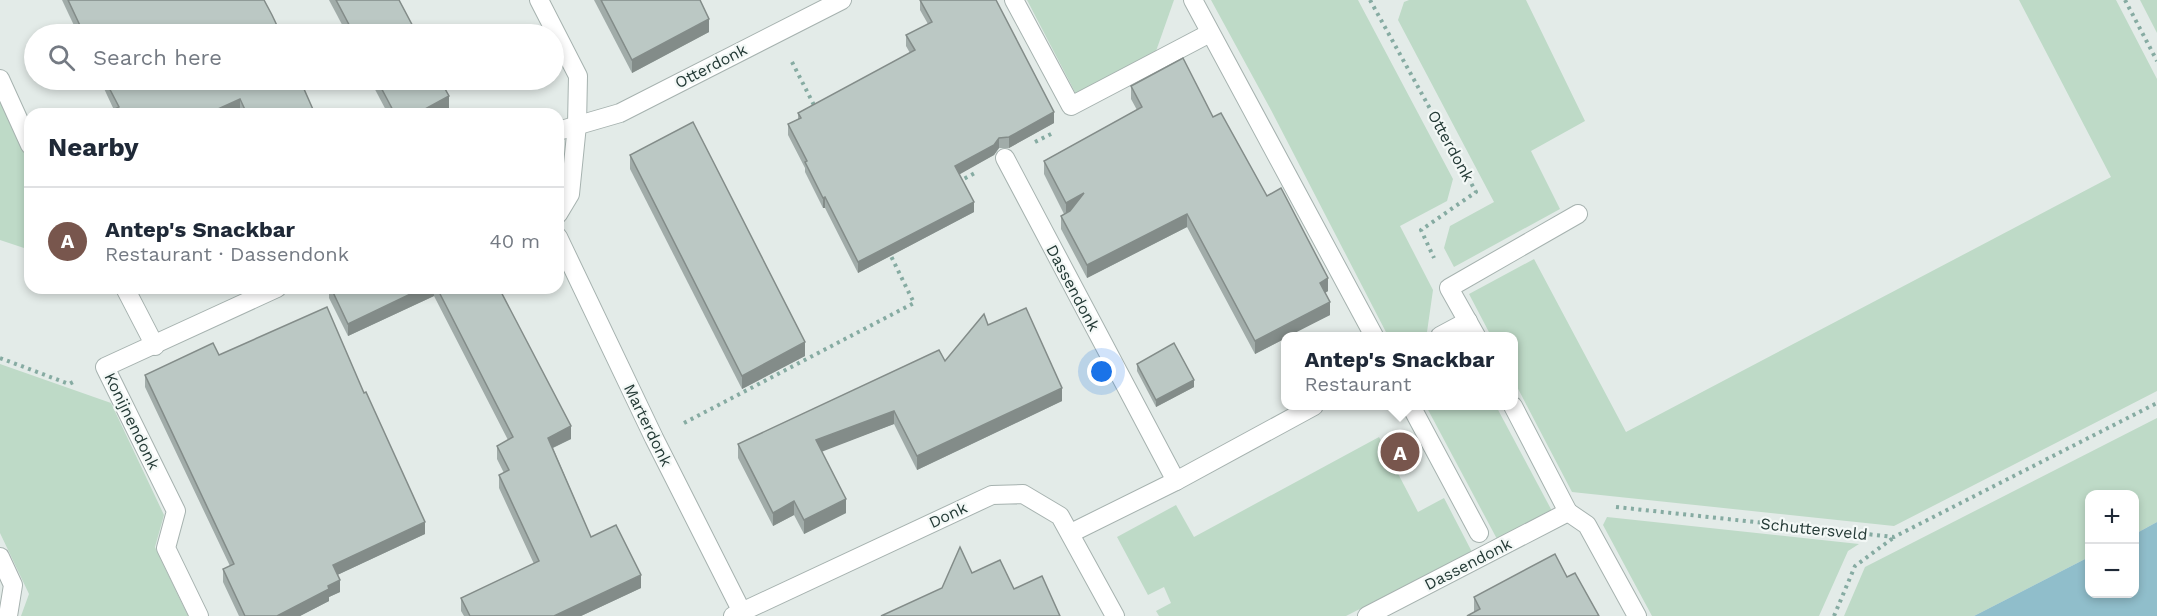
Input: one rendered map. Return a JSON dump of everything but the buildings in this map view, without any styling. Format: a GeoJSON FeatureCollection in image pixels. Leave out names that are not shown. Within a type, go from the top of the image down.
{"type":"FeatureCollection","features":[{"type":"Feature","properties":{"kind":"street"},"geometry":{"type":"LineString","coordinates":[[539,0],[551,24]]}},
{"type":"Feature","properties":{"kind":"street","name":"Otterdonk"},"geometry":{"type":"LineString","coordinates":[[577,125],[620,113],[842,0]]}},
{"type":"Feature","properties":{"kind":"street"},"geometry":{"type":"LineString","coordinates":[[1014,0],[1071,106],[1210,33]]}},
{"type":"Feature","properties":{"kind":"street"},"geometry":{"type":"LineString","coordinates":[[1193,0],[1372,332]]}},
{"type":"Feature","properties":{"kind":"street"},"geometry":{"type":"LineString","coordinates":[[564,49],[578,76],[577,125],[570,194],[564,204]]}},
{"type":"Feature","properties":{"kind":"street"},"geometry":{"type":"LineString","coordinates":[[0,79],[24,132]]}},
{"type":"Feature","properties":{"kind":"street"},"geometry":{"type":"LineString","coordinates":[[564,129],[577,125]]}},
{"type":"Feature","properties":{"kind":"street","name":"Dassendonk"},"geometry":{"type":"LineString","coordinates":[[1005,158],[1176,480]]}},
{"type":"Feature","properties":{"kind":"street"},"geometry":{"type":"LineString","coordinates":[[1472,329],[1449,288],[1578,214]]}},
{"type":"Feature","properties":{"kind":"street","name":"Marterdonk"},"geometry":{"type":"LineString","coordinates":[[564,250],[740,615]]}},
{"type":"Feature","properties":{"kind":"street"},"geometry":{"type":"LineString","coordinates":[[128,294],[155,346]]}},
{"type":"Feature","properties":{"kind":"street","name":"Konijnendonk"},"geometry":{"type":"LineString","coordinates":[[199,616],[166,548],[176,512],[105,367],[265,294]]}},
{"type":"Feature","properties":{"kind":"street"},"geometry":{"type":"LineString","coordinates":[[1071,533],[1176,480],[1305,410]]}},
{"type":"Feature","properties":{"kind":"street"},"geometry":{"type":"LineString","coordinates":[[1414,410],[1479,533]]}},
{"type":"Feature","properties":{"kind":"street"},"geometry":{"type":"LineString","coordinates":[[1515,410],[1568,512],[1587,525],[1637,616]]}},
{"type":"Feature","properties":{"kind":"street","name":"Donk"},"geometry":{"type":"LineString","coordinates":[[740,615],[992,495],[1023,494],[1060,516],[1115,616]]}},
{"type":"Feature","properties":{"kind":"street","name":"Dassendonk"},"geometry":{"type":"LineString","coordinates":[[1367,616],[1568,512]]}},
{"type":"Feature","properties":{"kind":"street"},"geometry":{"type":"LineString","coordinates":[[0,557],[14,585],[9,616]]}},
{"type":"Feature","properties":{"kind":"path","name":"Otterdonk"},"geometry":{"type":"LineString","coordinates":[[1370,0],[1476,192],[1420,230],[1449,288]]}},
{"type":"Feature","properties":{"kind":"path"},"geometry":{"type":"LineString","coordinates":[[2125,0],[2157,61]]}},
{"type":"Feature","properties":{"kind":"path"},"geometry":{"type":"LineString","coordinates":[[776,32],[820,118]]}},
{"type":"Feature","properties":{"kind":"path"},"geometry":{"type":"LineString","coordinates":[[654,438],[914,303],[884,244]]}},
{"type":"Feature","properties":{"kind":"path"},"geometry":{"type":"LineString","coordinates":[[0,358],[69,384],[105,367]]}},
{"type":"Feature","properties":{"kind":"path"},"geometry":{"type":"LineString","coordinates":[[1834,616],[1855,566],[1894,537],[2157,403]]}},
{"type":"Feature","properties":{"kind":"path","name":"Schuttersveld"},"geometry":{"type":"LineString","coordinates":[[1568,512],[1595,505],[1894,537]]}},
{"type":"Feature","properties":{"kind":"green space"},"geometry":{"type":"Polygon","coordinates":[[[1027,0],[1174,0],[1155,54],[1077,96],[1027,0]]]}},
{"type":"Feature","properties":{"kind":"green space"},"geometry":{"type":"Polygon","coordinates":[[[1211,0],[1358,0],[1453,179],[1447,201],[1400,226],[1433,290],[1427,332],[1386,332],[1271,110],[1211,0]]]}},
{"type":"Feature","properties":{"kind":"green space"},"geometry":{"type":"Polygon","coordinates":[[[1409,0],[1526,0],[1585,121],[1531,151],[1560,209],[1454,267],[1444,248],[1450,226],[1494,202],[1398,20],[1404,2],[1409,0]]]}},
{"type":"Feature","properties":{"kind":"green space"},"geometry":{"type":"Polygon","coordinates":[[[2019,0],[2116,0],[2157,79],[2157,391],[1894,526],[1572,492],[1518,389],[1518,332],[1489,332],[1469,294],[1534,259],[1626,432],[2111,177],[2019,0]]]}},
{"type":"Feature","properties":{"kind":"green space"},"geometry":{"type":"Polygon","coordinates":[[[2140,0],[2157,0],[2157,33],[2140,0]]]}},
{"type":"Feature","properties":{"kind":"green space"},"geometry":{"type":"Polygon","coordinates":[[[0,100],[24,150],[24,248],[0,240],[0,100]]]}},
{"type":"Feature","properties":{"kind":"green space"},"geometry":{"type":"Polygon","coordinates":[[[0,364],[111,403],[164,515],[155,547],[188,616],[21,616],[29,594],[0,533],[0,364]]]}},
{"type":"Feature","properties":{"kind":"green space"},"geometry":{"type":"Polygon","coordinates":[[[1428,410],[1498,410],[1552,511],[1497,539],[1428,410]]]}},
{"type":"Feature","properties":{"kind":"green space"},"geometry":{"type":"Polygon","coordinates":[[[2157,418],[2157,522],[2139,532],[2139,490],[2085,490],[2085,559],[1974,616],[1844,616],[1865,567],[2157,418]]]}},
{"type":"Feature","properties":{"kind":"green space"},"geometry":{"type":"Polygon","coordinates":[[[1379,437],[1418,512],[1444,498],[1472,552],[1346,616],[1159,616],[1156,611],[1171,603],[1164,587],[1148,595],[1117,537],[1176,505],[1194,537],[1379,437]]]}},
{"type":"Feature","properties":{"kind":"green space"},"geometry":{"type":"Polygon","coordinates":[[[1607,517],[1859,544],[1848,551],[1819,616],[1652,616],[1603,525],[1607,517]]]}},
{"type":"Feature","properties":{"kind":"water"},"geometry":{"type":"Polygon","coordinates":[[[2157,522],[2157,616],[1974,616],[2085,559],[2085,598],[2139,598],[2139,532],[2157,522]]]}},
{"type":"Feature","properties":{"kind":"place","name":"Antep's Snackbar"},"geometry":{"type":"Point","coordinates":[1400,452]}}]}
